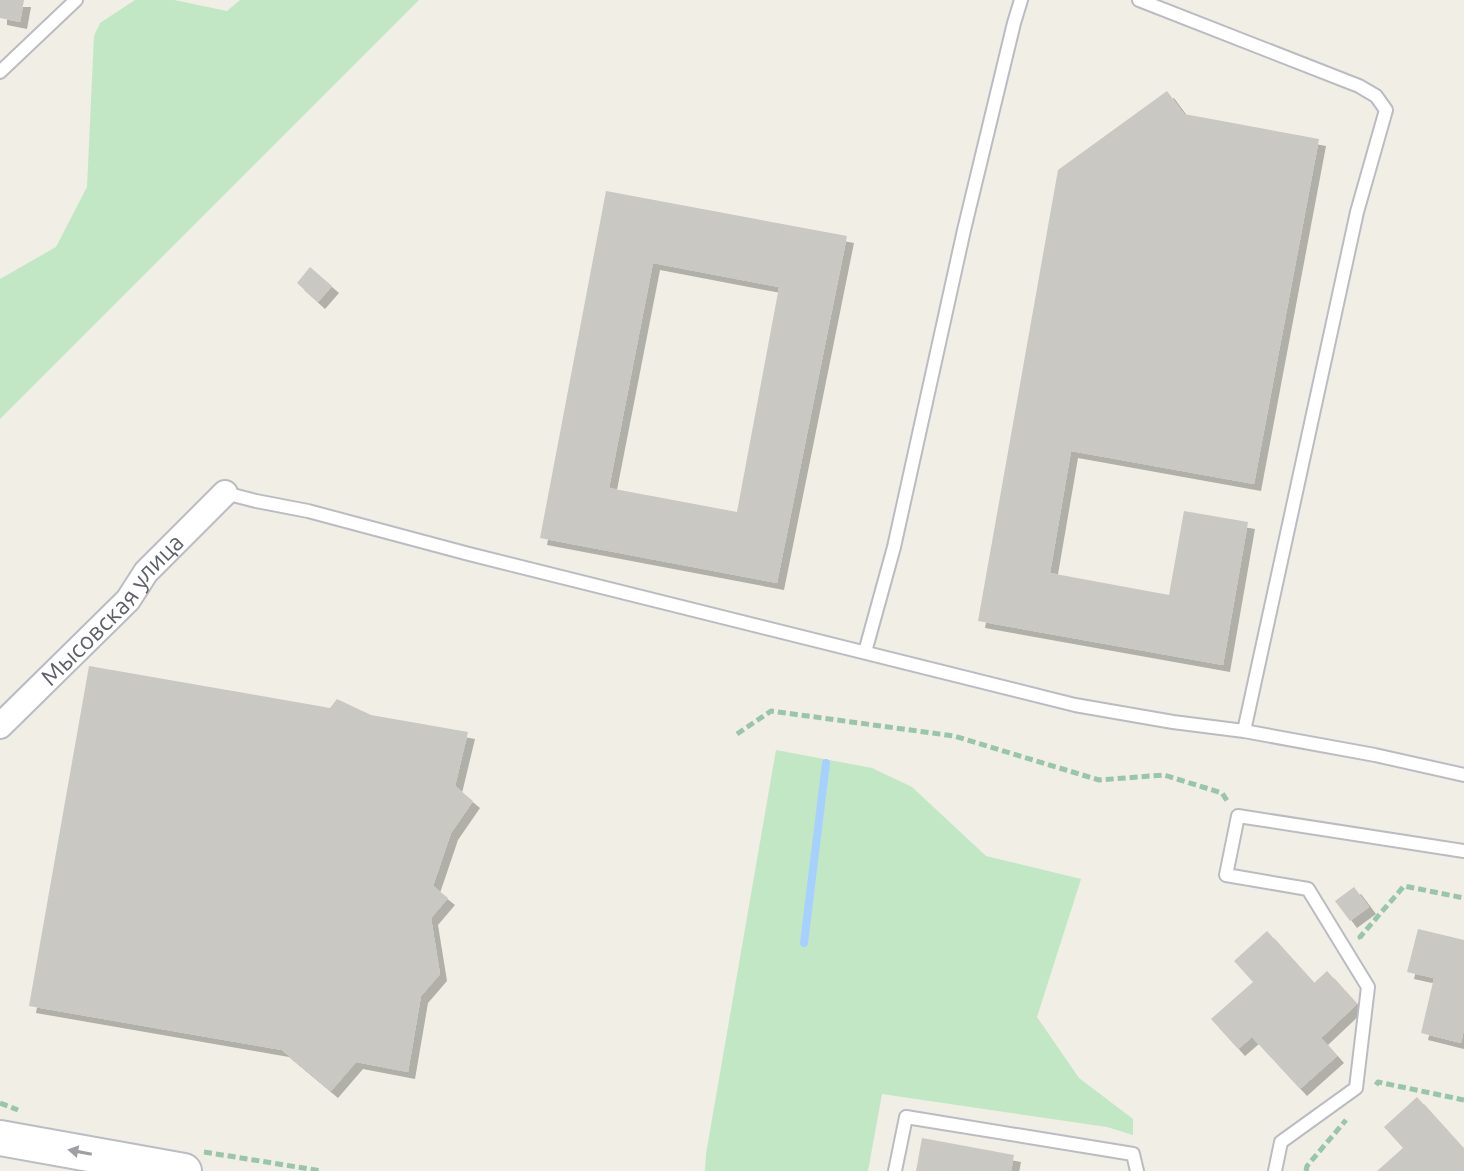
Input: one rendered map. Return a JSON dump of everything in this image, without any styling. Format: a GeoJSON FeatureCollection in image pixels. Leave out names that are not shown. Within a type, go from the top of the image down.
{"type":"FeatureCollection","features":[{"type":"Feature","properties":{"kind":"main road"},"geometry":{"type":"LineString","coordinates":[[0,1138],[184,1171]]}},
{"type":"Feature","properties":{"kind":"street","name":"Мысовская улица"},"geometry":{"type":"LineString","coordinates":[[0,726],[128,600],[146,572],[225,493]]}},
{"type":"Feature","properties":{"kind":"lane"},"geometry":{"type":"LineString","coordinates":[[0,72],[76,0]]}},
{"type":"Feature","properties":{"kind":"lane"},"geometry":{"type":"LineString","coordinates":[[865,652],[894,547],[964,230],[1021,0]]}},
{"type":"Feature","properties":{"kind":"lane"},"geometry":{"type":"LineString","coordinates":[[1139,0],[1359,86],[1376,96],[1386,110],[1357,212],[1244,731]]}},
{"type":"Feature","properties":{"kind":"lane"},"geometry":{"type":"LineString","coordinates":[[0,53],[15,57]]}},
{"type":"Feature","properties":{"kind":"lane"},"geometry":{"type":"LineString","coordinates":[[225,493],[308,511],[1075,705],[1244,731],[1464,775]]}},
{"type":"Feature","properties":{"kind":"lane"},"geometry":{"type":"LineString","coordinates":[[1275,1171],[1281,1142],[1356,1088],[1368,987],[1308,889],[1226,875],[1238,816],[1464,851]]}},
{"type":"Feature","properties":{"kind":"lane"},"geometry":{"type":"LineString","coordinates":[[895,1171],[906,1117],[1133,1154],[1137,1171]]}},
{"type":"Feature","properties":{"kind":"path"},"geometry":{"type":"LineString","coordinates":[[737,734],[771,711],[954,736],[1099,780],[1164,775],[1222,793],[1238,816]]}},
{"type":"Feature","properties":{"kind":"path"},"geometry":{"type":"LineString","coordinates":[[1366,951],[1360,937],[1404,886],[1464,898]]}},
{"type":"Feature","properties":{"kind":"path"},"geometry":{"type":"LineString","coordinates":[[1368,1094],[1378,1082],[1464,1100]]}},
{"type":"Feature","properties":{"kind":"path"},"geometry":{"type":"LineString","coordinates":[[1306,1171],[1348,1118]]}},
{"type":"Feature","properties":{"kind":"green space"},"geometry":{"type":"Polygon","coordinates":[[[135,0],[174,0],[227,11],[240,0],[419,0],[0,419],[0,279],[56,247],[87,187],[94,36],[100,23],[135,0]]]}},
{"type":"Feature","properties":{"kind":"green space"},"geometry":{"type":"Polygon","coordinates":[[[776,750],[872,768],[912,787],[986,856],[1081,879],[1037,1017],[1079,1078],[1133,1119],[1133,1135],[1107,1127],[882,1094],[868,1171],[705,1171],[776,750]]]}},
{"type":"Feature","properties":{"kind":"building"},"geometry":{"type":"Polygon","coordinates":[[[0,0],[24,0],[20,22],[0,18],[0,0]]]}},
{"type":"Feature","properties":{"kind":"building"},"geometry":{"type":"Polygon","coordinates":[[[1167,91],[1184,114],[1319,139],[1254,484],[1071,451],[1050,573],[1169,595],[1184,511],[1248,522],[1223,665],[978,621],[1058,170],[1167,91]]]}},
{"type":"Feature","properties":{"kind":"building"},"geometry":{"type":"Polygon","coordinates":[[[606,191],[847,236],[777,583],[540,538],[606,191]],[[653,263],[609,488],[737,512],[779,287],[653,263]]]}},
{"type":"Feature","properties":{"kind":"building"},"geometry":{"type":"Polygon","coordinates":[[[310,267],[332,286],[318,302],[297,283],[310,267]]]}},
{"type":"Feature","properties":{"kind":"building"},"geometry":{"type":"Polygon","coordinates":[[[89,666],[330,708],[337,699],[371,715],[468,732],[455,786],[473,801],[451,833],[433,886],[448,898],[431,918],[440,974],[421,996],[408,1072],[356,1062],[331,1091],[282,1050],[29,1006],[89,666]]]}},
{"type":"Feature","properties":{"kind":"building"},"geometry":{"type":"Polygon","coordinates":[[[1354,887],[1369,907],[1350,921],[1335,901],[1354,887]]]}},
{"type":"Feature","properties":{"kind":"building"},"geometry":{"type":"Polygon","coordinates":[[[1418,929],[1464,940],[1464,1029],[1461,1043],[1421,1033],[1434,978],[1407,972],[1418,929]]]}},
{"type":"Feature","properties":{"kind":"building"},"geometry":{"type":"Polygon","coordinates":[[[1267,931],[1314,983],[1327,971],[1357,1004],[1321,1038],[1337,1056],[1300,1089],[1252,1037],[1238,1049],[1211,1019],[1253,982],[1234,961],[1267,931]]]}},
{"type":"Feature","properties":{"kind":"building"},"geometry":{"type":"Polygon","coordinates":[[[1417,1097],[1464,1149],[1464,1171],[1377,1171],[1403,1148],[1384,1127],[1417,1097]]]}},
{"type":"Feature","properties":{"kind":"building"},"geometry":{"type":"Polygon","coordinates":[[[922,1138],[1014,1155],[1011,1171],[916,1171],[922,1138]]]}},
{"type":"Feature","properties":{"kind":"waterway"},"geometry":{"type":"LineString","coordinates":[[804,943],[826,763]]}}]}
